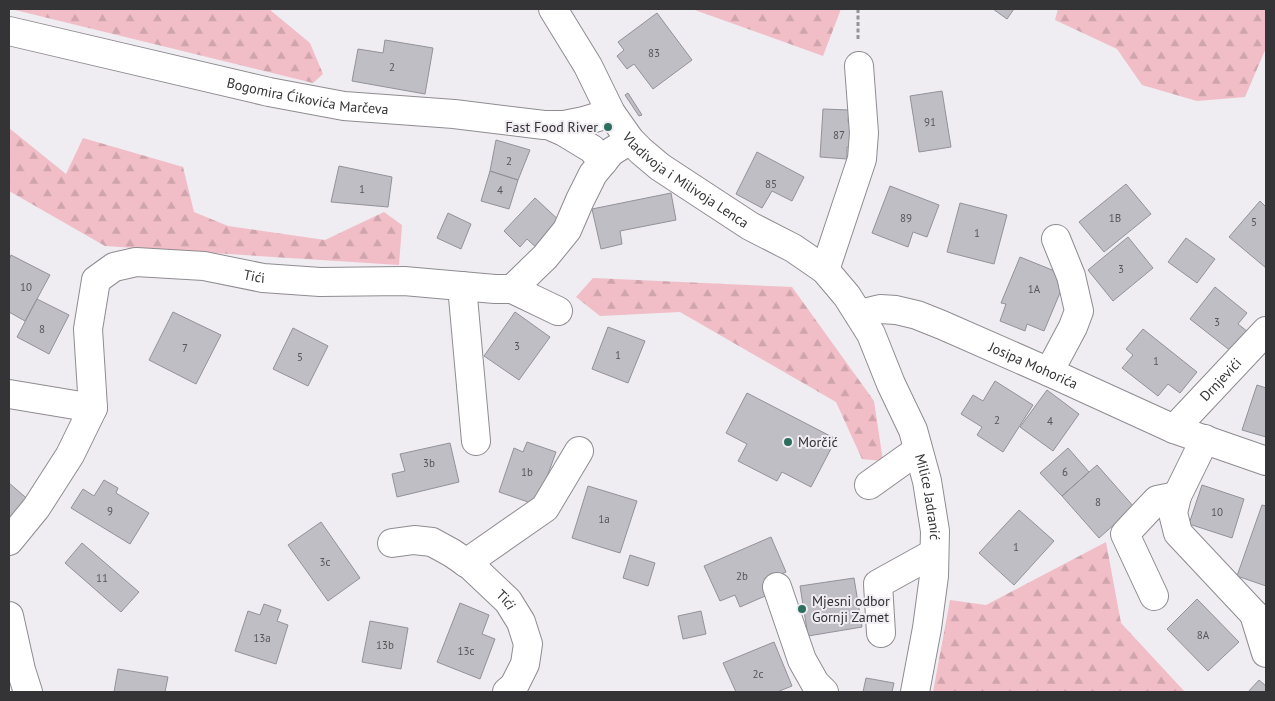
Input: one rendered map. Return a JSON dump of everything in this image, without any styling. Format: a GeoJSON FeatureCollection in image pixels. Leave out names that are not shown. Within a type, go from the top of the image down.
{"type":"FeatureCollection","features":[{"type":"Feature","properties":{"kind":"street","name":"Vladivoja i Milivoja Lenca"},"geometry":{"type":"LineString","coordinates":[[553,9],[588,66],[611,113],[630,140],[641,151],[660,167],[750,226],[792,248],[824,270],[847,296],[859,314]]}},
{"type":"Feature","properties":{"kind":"street","name":"Bogomira Ćikovića Marčeva"},"geometry":{"type":"LineString","coordinates":[[9,31],[269,92],[344,106],[454,114],[548,125],[584,122],[611,113]]}},
{"type":"Feature","properties":{"kind":"street"},"geometry":{"type":"LineString","coordinates":[[824,270],[862,159],[864,133],[859,66]]}},
{"type":"Feature","properties":{"kind":"street"},"geometry":{"type":"LineString","coordinates":[[548,125],[564,132],[592,149],[602,162]]}},
{"type":"Feature","properties":{"kind":"street"},"geometry":{"type":"LineString","coordinates":[[558,311],[512,289],[545,257],[567,230],[593,174],[602,162],[612,152],[630,140]]}},
{"type":"Feature","properties":{"kind":"street"},"geometry":{"type":"LineString","coordinates":[[1049,372],[1074,327],[1079,311],[1071,276],[1056,240]]}},
{"type":"Feature","properties":{"kind":"street","name":"Tići"},"geometry":{"type":"LineString","coordinates":[[9,541],[36,508],[70,455],[92,408],[88,329],[96,280],[114,267],[136,262],[204,266],[263,278],[320,282],[404,281],[512,289]]}},
{"type":"Feature","properties":{"kind":"street"},"geometry":{"type":"LineString","coordinates":[[462,286],[476,441]]}},
{"type":"Feature","properties":{"kind":"street","name":"Josipa Mohorića"},"geometry":{"type":"LineString","coordinates":[[859,314],[880,308],[917,315],[1174,429],[1266,461]]}},
{"type":"Feature","properties":{"kind":"street","name":"Milice Jadranić"},"geometry":{"type":"LineString","coordinates":[[859,314],[871,334],[891,384],[913,430],[927,481],[935,531],[934,576],[915,692]]}},
{"type":"Feature","properties":{"kind":"street","name":"Drnjevići"},"geometry":{"type":"LineString","coordinates":[[1174,429],[1266,331]]}},
{"type":"Feature","properties":{"kind":"street"},"geometry":{"type":"LineString","coordinates":[[9,394],[92,408]]}},
{"type":"Feature","properties":{"kind":"street"},"geometry":{"type":"LineString","coordinates":[[1205,439],[1177,496],[1173,513],[1178,533],[1260,619],[1266,652]]}},
{"type":"Feature","properties":{"kind":"street"},"geometry":{"type":"LineString","coordinates":[[869,485],[918,450]]}},
{"type":"Feature","properties":{"kind":"street"},"geometry":{"type":"LineString","coordinates":[[466,563],[544,508],[579,451]]}},
{"type":"Feature","properties":{"kind":"street"},"geometry":{"type":"LineString","coordinates":[[1154,596],[1125,534],[1156,500],[1177,496]]}},
{"type":"Feature","properties":{"kind":"street","name":"Tići"},"geometry":{"type":"LineString","coordinates":[[392,543],[414,540],[432,542],[452,552],[508,600],[522,622],[528,644],[525,664],[514,686],[506,692]]}},
{"type":"Feature","properties":{"kind":"street"},"geometry":{"type":"LineString","coordinates":[[881,633],[878,584],[934,553]]}},
{"type":"Feature","properties":{"kind":"street"},"geometry":{"type":"LineString","coordinates":[[777,588],[802,660],[822,692]]}},
{"type":"Feature","properties":{"kind":"street"},"geometry":{"type":"LineString","coordinates":[[9,616],[28,692]]}},
{"type":"Feature","properties":{"kind":"green space"},"geometry":{"type":"Polygon","coordinates":[[[11,9],[269,9],[310,43],[323,74],[313,83],[11,9]]]}},
{"type":"Feature","properties":{"kind":"green space"},"geometry":{"type":"Polygon","coordinates":[[[692,9],[841,9],[823,56],[692,9]]]}},
{"type":"Feature","properties":{"kind":"green space"},"geometry":{"type":"Polygon","coordinates":[[[1058,9],[1266,9],[1266,48],[1245,97],[1197,101],[1142,85],[1117,49],[1055,20],[1058,9]]]}},
{"type":"Feature","properties":{"kind":"green space"},"geometry":{"type":"Polygon","coordinates":[[[9,128],[66,174],[83,138],[183,167],[194,212],[228,226],[325,240],[384,212],[402,225],[399,265],[105,246],[9,191],[9,128]]]}},
{"type":"Feature","properties":{"kind":"green space"},"geometry":{"type":"Polygon","coordinates":[[[593,278],[792,287],[874,401],[883,461],[862,459],[836,402],[680,312],[600,316],[576,297],[593,278]]]}},
{"type":"Feature","properties":{"kind":"green space"},"geometry":{"type":"Polygon","coordinates":[[[1106,542],[1121,623],[1185,692],[933,692],[950,600],[986,605],[1106,542]]]}},
{"type":"Feature","properties":{"kind":"building"},"geometry":{"type":"Polygon","coordinates":[[[993,9],[1014,9],[1007,19],[993,9]]]}},
{"type":"Feature","properties":{"kind":"building"},"geometry":{"type":"Polygon","coordinates":[[[657,13],[692,60],[653,89],[634,64],[627,69],[617,56],[624,50],[618,42],[657,13]]]}},
{"type":"Feature","properties":{"kind":"building"},"geometry":{"type":"Polygon","coordinates":[[[385,40],[433,48],[425,94],[352,81],[358,49],[383,53],[385,40]]]}},
{"type":"Feature","properties":{"kind":"building"},"geometry":{"type":"Polygon","coordinates":[[[942,91],[951,147],[919,152],[910,96],[942,91]]]}},
{"type":"Feature","properties":{"kind":"building"},"geometry":{"type":"Polygon","coordinates":[[[628,93],[642,115],[639,116],[625,95],[628,93]]]}},
{"type":"Feature","properties":{"kind":"building"},"geometry":{"type":"Polygon","coordinates":[[[823,109],[849,110],[848,122],[857,122],[855,147],[847,147],[847,159],[820,157],[823,109]]]}},
{"type":"Feature","properties":{"kind":"building"},"geometry":{"type":"Polygon","coordinates":[[[496,140],[530,150],[518,180],[490,171],[496,140]]]}},
{"type":"Feature","properties":{"kind":"building"},"geometry":{"type":"Polygon","coordinates":[[[757,152],[804,177],[792,201],[772,191],[762,208],[736,194],[757,152]]]}},
{"type":"Feature","properties":{"kind":"building"},"geometry":{"type":"Polygon","coordinates":[[[339,166],[392,177],[388,207],[331,202],[339,166]]]}},
{"type":"Feature","properties":{"kind":"building"},"geometry":{"type":"Polygon","coordinates":[[[490,171],[518,180],[509,209],[481,201],[490,171]]]}},
{"type":"Feature","properties":{"kind":"building"},"geometry":{"type":"Polygon","coordinates":[[[1126,184],[1151,214],[1104,252],[1079,222],[1126,184]]]}},
{"type":"Feature","properties":{"kind":"building"},"geometry":{"type":"Polygon","coordinates":[[[890,186],[939,205],[927,237],[913,232],[908,247],[872,233],[890,186]]]}},
{"type":"Feature","properties":{"kind":"building"},"geometry":{"type":"Polygon","coordinates":[[[671,193],[676,220],[620,231],[622,244],[601,249],[592,209],[671,193]]]}},
{"type":"Feature","properties":{"kind":"building"},"geometry":{"type":"Polygon","coordinates":[[[535,198],[563,224],[539,250],[527,239],[520,247],[504,231],[535,198]]]}},
{"type":"Feature","properties":{"kind":"building"},"geometry":{"type":"Polygon","coordinates":[[[1260,201],[1266,207],[1266,268],[1229,237],[1260,201]]]}},
{"type":"Feature","properties":{"kind":"building"},"geometry":{"type":"Polygon","coordinates":[[[960,203],[1007,215],[994,264],[947,252],[960,203]]]}},
{"type":"Feature","properties":{"kind":"building"},"geometry":{"type":"Polygon","coordinates":[[[448,213],[471,224],[461,249],[437,238],[448,213]]]}},
{"type":"Feature","properties":{"kind":"building"},"geometry":{"type":"Polygon","coordinates":[[[1128,237],[1153,268],[1113,301],[1088,270],[1128,237]]]}},
{"type":"Feature","properties":{"kind":"building"},"geometry":{"type":"Polygon","coordinates":[[[1186,238],[1215,259],[1197,283],[1168,262],[1186,238]]]}},
{"type":"Feature","properties":{"kind":"building"},"geometry":{"type":"Polygon","coordinates":[[[11,255],[50,275],[25,321],[9,312],[9,260],[11,255]]]}},
{"type":"Feature","properties":{"kind":"building"},"geometry":{"type":"Polygon","coordinates":[[[1020,257],[1067,276],[1044,331],[1027,324],[1025,331],[1000,321],[1006,304],[1001,303],[1020,257]]]}},
{"type":"Feature","properties":{"kind":"building"},"geometry":{"type":"Polygon","coordinates":[[[1215,287],[1247,313],[1238,324],[1248,332],[1232,352],[1190,319],[1215,287]]]}},
{"type":"Feature","properties":{"kind":"building"},"geometry":{"type":"Polygon","coordinates":[[[37,299],[69,315],[49,354],[17,337],[37,299]]]}},
{"type":"Feature","properties":{"kind":"building"},"geometry":{"type":"Polygon","coordinates":[[[173,312],[221,335],[196,384],[149,360],[173,312]]]}},
{"type":"Feature","properties":{"kind":"building"},"geometry":{"type":"Polygon","coordinates":[[[515,312],[550,337],[519,380],[484,356],[515,312]]]}},
{"type":"Feature","properties":{"kind":"building"},"geometry":{"type":"Polygon","coordinates":[[[608,327],[645,341],[628,383],[592,369],[608,327]]]}},
{"type":"Feature","properties":{"kind":"building"},"geometry":{"type":"Polygon","coordinates":[[[293,328],[328,346],[308,386],[273,369],[293,328]]]}},
{"type":"Feature","properties":{"kind":"building"},"geometry":{"type":"Polygon","coordinates":[[[1143,329],[1197,372],[1180,393],[1168,384],[1158,396],[1122,368],[1133,355],[1126,349],[1143,329]]]}},
{"type":"Feature","properties":{"kind":"building"},"geometry":{"type":"Polygon","coordinates":[[[995,381],[1033,405],[1003,452],[977,435],[982,427],[961,414],[973,395],[983,401],[995,381]]]}},
{"type":"Feature","properties":{"kind":"building"},"geometry":{"type":"Polygon","coordinates":[[[1257,385],[1266,388],[1266,437],[1242,430],[1257,385]]]}},
{"type":"Feature","properties":{"kind":"building"},"geometry":{"type":"Polygon","coordinates":[[[1047,390],[1079,414],[1053,451],[1020,427],[1047,390]]]}},
{"type":"Feature","properties":{"kind":"building","name":"Morčić"},"geometry":{"type":"Polygon","coordinates":[[[747,393],[836,439],[811,487],[782,472],[777,481],[738,461],[747,444],[726,433],[747,393]]]}},
{"type":"Feature","properties":{"kind":"building"},"geometry":{"type":"Polygon","coordinates":[[[527,442],[556,452],[537,505],[499,492],[514,448],[523,452],[527,442]]]}},
{"type":"Feature","properties":{"kind":"building"},"geometry":{"type":"Polygon","coordinates":[[[450,443],[459,482],[397,497],[392,474],[405,471],[400,454],[450,443]]]}},
{"type":"Feature","properties":{"kind":"building"},"geometry":{"type":"Polygon","coordinates":[[[1068,448],[1089,472],[1062,496],[1040,473],[1068,448]]]}},
{"type":"Feature","properties":{"kind":"building"},"geometry":{"type":"Polygon","coordinates":[[[1097,465],[1134,507],[1099,538],[1062,496],[1097,465]]]}},
{"type":"Feature","properties":{"kind":"building"},"geometry":{"type":"Polygon","coordinates":[[[104,480],[118,488],[116,493],[149,513],[130,544],[71,508],[83,489],[94,496],[104,480]]]}},
{"type":"Feature","properties":{"kind":"building"},"geometry":{"type":"Polygon","coordinates":[[[9,483],[31,502],[9,529],[9,483]]]}},
{"type":"Feature","properties":{"kind":"building"},"geometry":{"type":"Polygon","coordinates":[[[1202,485],[1244,499],[1232,538],[1189,524],[1202,485]]]}},
{"type":"Feature","properties":{"kind":"building"},"geometry":{"type":"Polygon","coordinates":[[[588,486],[637,501],[620,553],[572,538],[588,486]]]}},
{"type":"Feature","properties":{"kind":"building"},"geometry":{"type":"Polygon","coordinates":[[[1262,505],[1266,506],[1266,586],[1237,576],[1262,505]]]}},
{"type":"Feature","properties":{"kind":"building"},"geometry":{"type":"Polygon","coordinates":[[[1019,510],[1054,541],[1014,585],[979,553],[1019,510]]]}},
{"type":"Feature","properties":{"kind":"building"},"geometry":{"type":"Polygon","coordinates":[[[321,522],[360,578],[328,601],[288,545],[321,522]]]}},
{"type":"Feature","properties":{"kind":"building"},"geometry":{"type":"Polygon","coordinates":[[[771,537],[786,572],[767,580],[772,593],[740,607],[735,595],[720,601],[704,566],[771,537]]]}},
{"type":"Feature","properties":{"kind":"building"},"geometry":{"type":"Polygon","coordinates":[[[82,543],[139,592],[121,612],[65,563],[82,543]]]}},
{"type":"Feature","properties":{"kind":"building"},"geometry":{"type":"Polygon","coordinates":[[[630,555],[655,563],[648,586],[623,578],[630,555]]]}},
{"type":"Feature","properties":{"kind":"building"},"geometry":{"type":"Polygon","coordinates":[[[854,578],[862,627],[808,636],[800,586],[854,578]]]}},
{"type":"Feature","properties":{"kind":"building"},"geometry":{"type":"Polygon","coordinates":[[[1197,599],[1239,642],[1208,671],[1167,629],[1197,599]]]}},
{"type":"Feature","properties":{"kind":"building"},"geometry":{"type":"Polygon","coordinates":[[[460,603],[489,615],[482,634],[495,639],[480,679],[437,662],[460,603]]]}},
{"type":"Feature","properties":{"kind":"building"},"geometry":{"type":"Polygon","coordinates":[[[264,604],[281,610],[277,621],[288,625],[276,664],[235,651],[248,611],[260,615],[264,604]]]}},
{"type":"Feature","properties":{"kind":"building"},"geometry":{"type":"Polygon","coordinates":[[[701,611],[706,634],[683,639],[678,616],[701,611]]]}},
{"type":"Feature","properties":{"kind":"building"},"geometry":{"type":"Polygon","coordinates":[[[370,621],[408,628],[401,669],[362,662],[370,621]]]}},
{"type":"Feature","properties":{"kind":"building"},"geometry":{"type":"Polygon","coordinates":[[[774,642],[792,686],[777,692],[736,692],[723,663],[774,642]]]}},
{"type":"Feature","properties":{"kind":"building"},"geometry":{"type":"Polygon","coordinates":[[[118,669],[168,677],[165,692],[114,692],[118,669]]]}},
{"type":"Feature","properties":{"kind":"building"},"geometry":{"type":"Polygon","coordinates":[[[866,678],[894,683],[892,692],[863,692],[866,678]]]}},
{"type":"Feature","properties":{"kind":"building"},"geometry":{"type":"Polygon","coordinates":[[[1259,680],[1266,686],[1266,692],[1248,692],[1259,680]]]}},
{"type":"Feature","properties":{"kind":"place","name":"Fast Food River"},"geometry":{"type":"Point","coordinates":[608,127]}},
{"type":"Feature","properties":{"kind":"place","name":"Morčić"},"geometry":{"type":"Point","coordinates":[788,442]}},
{"type":"Feature","properties":{"kind":"place","name":"Mjesni odbor Gornji Zamet"},"geometry":{"type":"Point","coordinates":[802,609]}}]}
